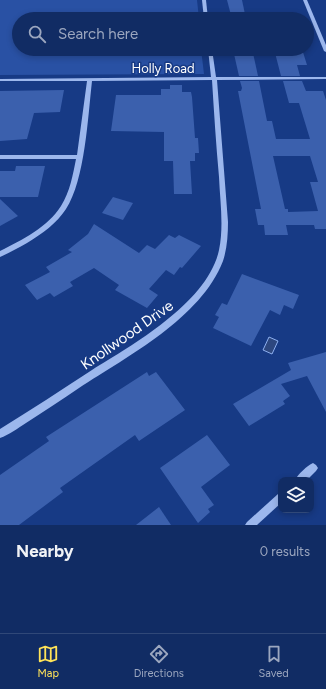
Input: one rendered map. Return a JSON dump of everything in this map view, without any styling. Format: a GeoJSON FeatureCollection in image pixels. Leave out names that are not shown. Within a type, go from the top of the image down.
{"type":"FeatureCollection","features":[{"type":"Feature","properties":{"kind":"street"},"geometry":{"type":"LineString","coordinates":[[204,0],[205,12]]}},
{"type":"Feature","properties":{"kind":"street"},"geometry":{"type":"LineString","coordinates":[[305,0],[310,12]]}},
{"type":"Feature","properties":{"kind":"street"},"geometry":{"type":"LineString","coordinates":[[314,22],[326,51]]}},
{"type":"Feature","properties":{"kind":"street","name":"Knollwood Drive"},"geometry":{"type":"LineString","coordinates":[[0,434],[155,334],[187,307],[211,275],[221,254],[225,222],[211,56]]}},
{"type":"Feature","properties":{"kind":"street","name":"Holly Road"},"geometry":{"type":"LineString","coordinates":[[0,80],[326,78]]}},
{"type":"Feature","properties":{"kind":"street"},"geometry":{"type":"LineString","coordinates":[[0,254],[40,229],[62,211],[72,192],[79,157],[90,79]]}},
{"type":"Feature","properties":{"kind":"street"},"geometry":{"type":"LineString","coordinates":[[0,157],[79,157]]}},
{"type":"Feature","properties":{"kind":"street"},"geometry":{"type":"LineString","coordinates":[[303,477],[313,468]]}},
{"type":"Feature","properties":{"kind":"street"},"geometry":{"type":"LineString","coordinates":[[250,525],[278,500]]}},
{"type":"Feature","properties":{"kind":"shaded area"},"geometry":{"type":"Polygon","coordinates":[[[0,0],[197,0],[198,12],[12,12],[12,56],[202,56],[204,74],[0,75],[0,0]]]}},
{"type":"Feature","properties":{"kind":"shaded area"},"geometry":{"type":"Polygon","coordinates":[[[269,337],[278,341],[272,354],[263,350],[269,337]]]}},
{"type":"Feature","properties":{"kind":"building"},"geometry":{"type":"Polygon","coordinates":[[[227,0],[242,0],[245,12],[230,12],[227,0]]]}},
{"type":"Feature","properties":{"kind":"building"},"geometry":{"type":"Polygon","coordinates":[[[234,56],[254,56],[258,76],[239,76],[234,56]]]}},
{"type":"Feature","properties":{"kind":"building"},"geometry":{"type":"Polygon","coordinates":[[[276,56],[304,56],[307,65],[297,65],[300,76],[281,76],[276,56]]]}},
{"type":"Feature","properties":{"kind":"building"},"geometry":{"type":"Polygon","coordinates":[[[240,81],[259,81],[267,121],[272,121],[276,139],[310,139],[299,103],[289,103],[283,81],[302,81],[306,91],[323,91],[326,100],[326,229],[315,229],[314,225],[286,225],[288,235],[265,235],[264,225],[258,225],[255,209],[261,209],[238,91],[241,91],[242,88],[240,81]],[[273,156],[285,209],[288,209],[288,212],[318,211],[310,182],[318,182],[310,156],[273,156]]]}},
{"type":"Feature","properties":{"kind":"building"},"geometry":{"type":"Polygon","coordinates":[[[170,85],[182,85],[182,92],[191,92],[195,138],[198,138],[199,153],[195,153],[195,161],[190,161],[192,194],[174,194],[173,161],[164,161],[164,132],[111,131],[116,95],[161,95],[161,89],[170,89],[170,85]]]}},
{"type":"Feature","properties":{"kind":"building"},"geometry":{"type":"Polygon","coordinates":[[[64,90],[60,112],[34,113],[27,139],[0,141],[0,91],[64,90]]]}},
{"type":"Feature","properties":{"kind":"building"},"geometry":{"type":"Polygon","coordinates":[[[16,166],[45,166],[38,197],[0,197],[0,171],[15,171],[16,166]]]}},
{"type":"Feature","properties":{"kind":"building"},"geometry":{"type":"Polygon","coordinates":[[[113,197],[133,203],[123,220],[102,213],[113,197]]]}},
{"type":"Feature","properties":{"kind":"building"},"geometry":{"type":"Polygon","coordinates":[[[0,199],[18,216],[0,226],[0,199]]]}},
{"type":"Feature","properties":{"kind":"building"},"geometry":{"type":"Polygon","coordinates":[[[94,224],[139,253],[147,245],[155,249],[169,235],[175,238],[179,235],[201,246],[174,275],[166,270],[149,289],[158,295],[147,308],[115,290],[119,285],[94,268],[70,282],[73,286],[54,297],[50,293],[37,300],[25,285],[50,272],[46,267],[72,252],[68,250],[88,234],[94,224]]]}},
{"type":"Feature","properties":{"kind":"building"},"geometry":{"type":"Polygon","coordinates":[[[242,274],[299,295],[293,309],[284,305],[280,315],[270,310],[251,346],[213,328],[219,317],[215,315],[222,303],[227,305],[242,274]]]}},
{"type":"Feature","properties":{"kind":"building"},"geometry":{"type":"Polygon","coordinates":[[[326,352],[326,412],[307,376],[281,384],[290,396],[283,401],[285,404],[249,426],[233,404],[291,370],[288,363],[326,352]]]}},
{"type":"Feature","properties":{"kind":"building"},"geometry":{"type":"Polygon","coordinates":[[[147,372],[149,376],[156,372],[185,410],[139,441],[135,435],[60,488],[63,492],[19,525],[0,525],[0,475],[49,441],[46,437],[147,372]]]}},
{"type":"Feature","properties":{"kind":"building"},"geometry":{"type":"Polygon","coordinates":[[[207,435],[230,465],[201,487],[214,505],[208,509],[210,512],[198,523],[160,468],[207,435]]]}},
{"type":"Feature","properties":{"kind":"building"},"geometry":{"type":"Polygon","coordinates":[[[159,507],[171,525],[136,525],[159,507]]]}}]}
